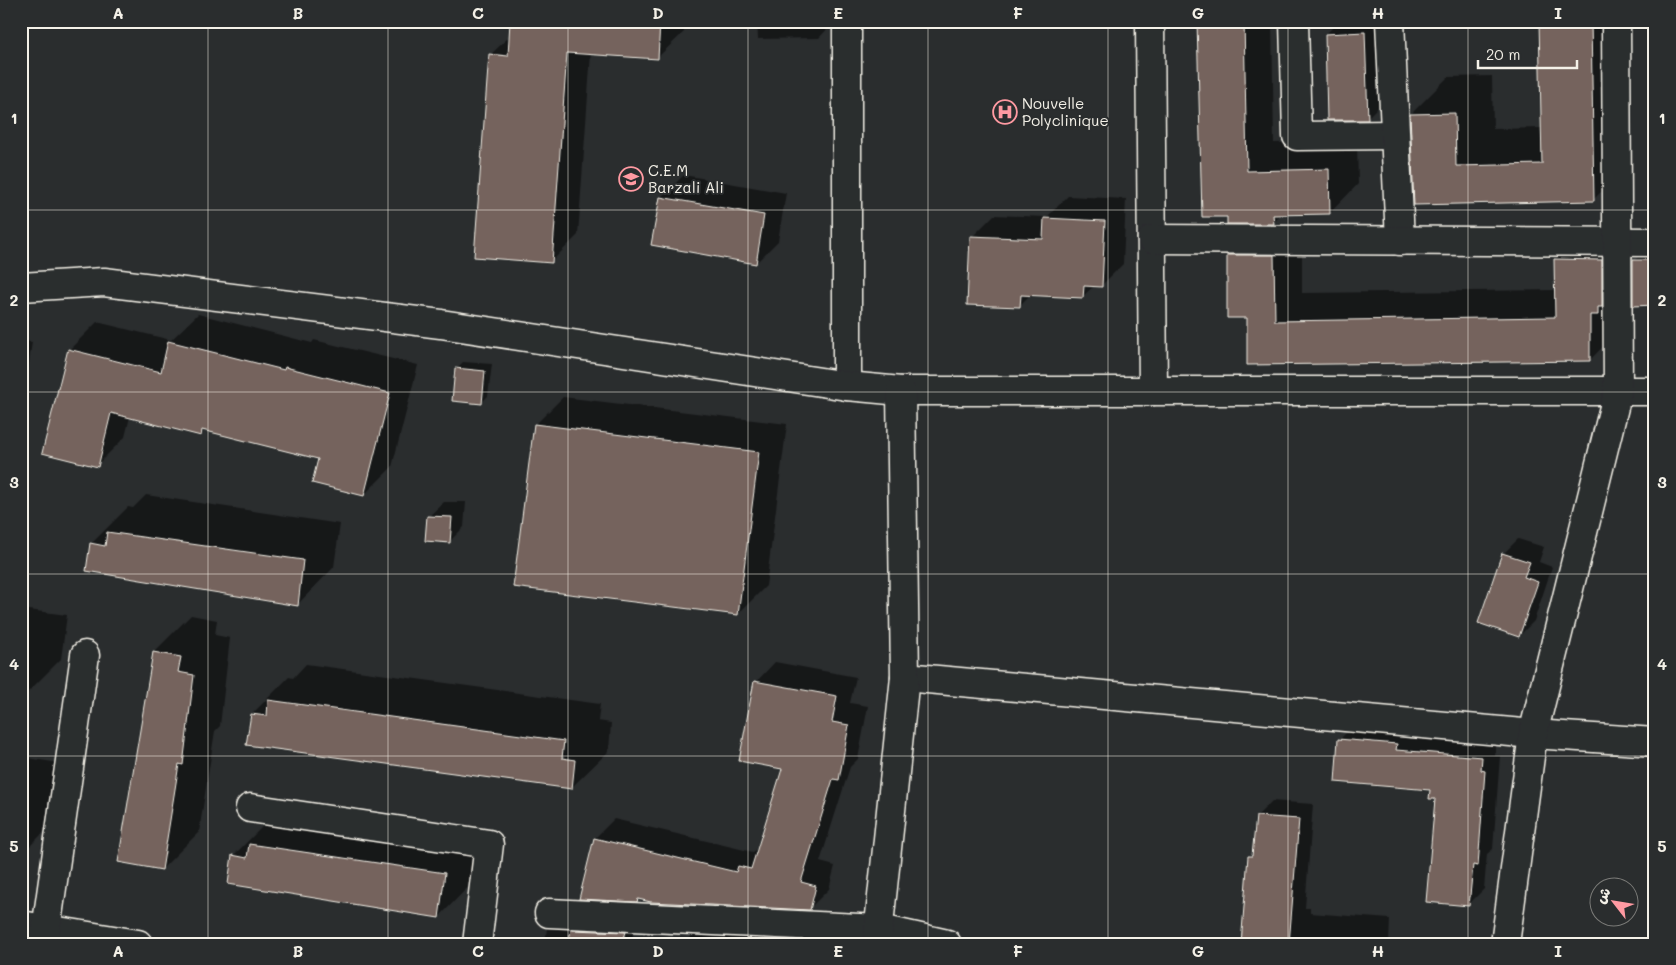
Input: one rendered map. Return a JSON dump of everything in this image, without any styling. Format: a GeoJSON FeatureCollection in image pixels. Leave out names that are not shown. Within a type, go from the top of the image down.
{"type":"FeatureCollection","features":[{"type":"Feature","properties":{"kind":"street"},"geometry":{"type":"LineString","coordinates":[[847,21],[847,386]]}},
{"type":"Feature","properties":{"kind":"street"},"geometry":{"type":"LineString","coordinates":[[1150,21],[1153,391]]}},
{"type":"Feature","properties":{"kind":"street"},"geometry":{"type":"LineString","coordinates":[[1294,21],[1297,136],[1395,135]]}},
{"type":"Feature","properties":{"kind":"street"},"geometry":{"type":"LineString","coordinates":[[1390,21],[1400,241]]}},
{"type":"Feature","properties":{"kind":"street"},"geometry":{"type":"LineString","coordinates":[[1505,944],[1533,734],[1618,391],[1616,21]]}},
{"type":"Feature","properties":{"kind":"street"},"geometry":{"type":"LineString","coordinates":[[1152,239],[1655,242]]}},
{"type":"Feature","properties":{"kind":"street"},"geometry":{"type":"LineString","coordinates":[[21,287],[114,284],[441,324],[847,386],[901,391],[1655,391]]}},
{"type":"Feature","properties":{"kind":"street"},"geometry":{"type":"LineString","coordinates":[[879,936],[905,677],[901,391]]}},
{"type":"Feature","properties":{"kind":"street"},"geometry":{"type":"LineString","coordinates":[[85,655],[37,933],[138,944]]}},
{"type":"Feature","properties":{"kind":"street"},"geometry":{"type":"LineString","coordinates":[[905,677],[1533,734],[1655,742]]}},
{"type":"Feature","properties":{"kind":"street"},"geometry":{"type":"LineString","coordinates":[[250,808],[489,844],[477,944]]}},
{"type":"Feature","properties":{"kind":"street"},"geometry":{"type":"LineString","coordinates":[[549,913],[879,936],[948,944]]}},
{"type":"Feature","properties":{"kind":"building"},"geometry":{"type":"Polygon","coordinates":[[[510,21],[660,21],[658,59],[567,53],[552,263],[474,257],[489,54],[508,56],[510,21]]]}},
{"type":"Feature","properties":{"kind":"building"},"geometry":{"type":"Polygon","coordinates":[[[1197,21],[1244,21],[1247,171],[1329,169],[1330,214],[1273,215],[1274,224],[1227,224],[1227,217],[1202,217],[1197,21]]]}},
{"type":"Feature","properties":{"kind":"building"},"geometry":{"type":"Polygon","coordinates":[[[1539,21],[1591,21],[1594,201],[1414,205],[1410,114],[1455,113],[1456,166],[1542,164],[1539,21]]]}},
{"type":"Feature","properties":{"kind":"building"},"geometry":{"type":"Polygon","coordinates":[[[1365,32],[1368,120],[1327,120],[1325,34],[1365,32]]]}},
{"type":"Feature","properties":{"kind":"building"},"geometry":{"type":"Polygon","coordinates":[[[660,197],[764,215],[756,264],[651,245],[660,197]]]}},
{"type":"Feature","properties":{"kind":"building"},"geometry":{"type":"Polygon","coordinates":[[[1044,218],[1105,221],[1102,287],[1084,286],[1083,298],[1021,295],[1020,307],[967,305],[970,236],[1043,239],[1044,218]]]}},
{"type":"Feature","properties":{"kind":"building"},"geometry":{"type":"Polygon","coordinates":[[[1227,255],[1274,255],[1275,321],[1555,317],[1554,259],[1602,260],[1602,307],[1598,307],[1598,315],[1590,315],[1590,361],[1247,365],[1247,318],[1227,318],[1227,255]]]}},
{"type":"Feature","properties":{"kind":"building"},"geometry":{"type":"Polygon","coordinates":[[[1633,260],[1655,260],[1655,305],[1633,306],[1633,260]]]}},
{"type":"Feature","properties":{"kind":"building"},"geometry":{"type":"Polygon","coordinates":[[[168,341],[284,370],[285,367],[390,393],[364,496],[312,483],[318,459],[202,430],[201,436],[111,413],[98,467],[42,453],[68,349],[161,372],[168,341]]]}},
{"type":"Feature","properties":{"kind":"building"},"geometry":{"type":"Polygon","coordinates":[[[455,368],[485,371],[482,404],[452,401],[455,368]]]}},
{"type":"Feature","properties":{"kind":"building"},"geometry":{"type":"Polygon","coordinates":[[[534,424],[759,452],[738,615],[513,587],[534,424]]]}},
{"type":"Feature","properties":{"kind":"building"},"geometry":{"type":"Polygon","coordinates":[[[427,516],[452,517],[450,543],[425,541],[427,516]]]}},
{"type":"Feature","properties":{"kind":"building"},"geometry":{"type":"Polygon","coordinates":[[[107,532],[303,560],[298,606],[86,571],[90,543],[105,546],[107,532]]]}},
{"type":"Feature","properties":{"kind":"building"},"geometry":{"type":"Polygon","coordinates":[[[1502,553],[1530,562],[1524,577],[1538,582],[1519,637],[1478,623],[1502,553]]]}},
{"type":"Feature","properties":{"kind":"building"},"geometry":{"type":"Polygon","coordinates":[[[153,652],[181,657],[178,672],[194,675],[183,765],[179,764],[162,870],[118,862],[153,652]]]}},
{"type":"Feature","properties":{"kind":"building"},"geometry":{"type":"Polygon","coordinates":[[[754,681],[837,696],[832,722],[849,725],[839,780],[833,779],[801,882],[816,886],[810,910],[651,902],[638,899],[637,902],[579,899],[594,838],[736,872],[738,866],[751,869],[782,769],[739,761],[754,681]]]}},
{"type":"Feature","properties":{"kind":"building"},"geometry":{"type":"Polygon","coordinates":[[[268,700],[564,741],[562,758],[575,760],[572,789],[246,745],[251,714],[267,716],[268,700]]]}},
{"type":"Feature","properties":{"kind":"building"},"geometry":{"type":"Polygon","coordinates":[[[1338,739],[1397,744],[1396,750],[1482,757],[1481,770],[1485,771],[1478,866],[1473,865],[1469,906],[1426,902],[1435,799],[1429,799],[1430,790],[1335,782],[1338,739]]]}},
{"type":"Feature","properties":{"kind":"building"},"geometry":{"type":"Polygon","coordinates":[[[1256,816],[1299,819],[1289,944],[1241,944],[1248,856],[1252,856],[1256,816]]]}},
{"type":"Feature","properties":{"kind":"building"},"geometry":{"type":"Polygon","coordinates":[[[249,844],[445,873],[439,918],[228,884],[232,855],[247,858],[249,844]]]}},
{"type":"Feature","properties":{"kind":"building"},"geometry":{"type":"Polygon","coordinates":[[[571,930],[626,932],[622,944],[568,944],[571,930]]]}},
{"type":"Feature","properties":{"kind":"place","name":"Nouvelle Polyclinique"},"geometry":{"type":"Point","coordinates":[1005,112]}},
{"type":"Feature","properties":{"kind":"place","name":"C.E.M Barzali Ali"},"geometry":{"type":"Point","coordinates":[631,179]}}]}
